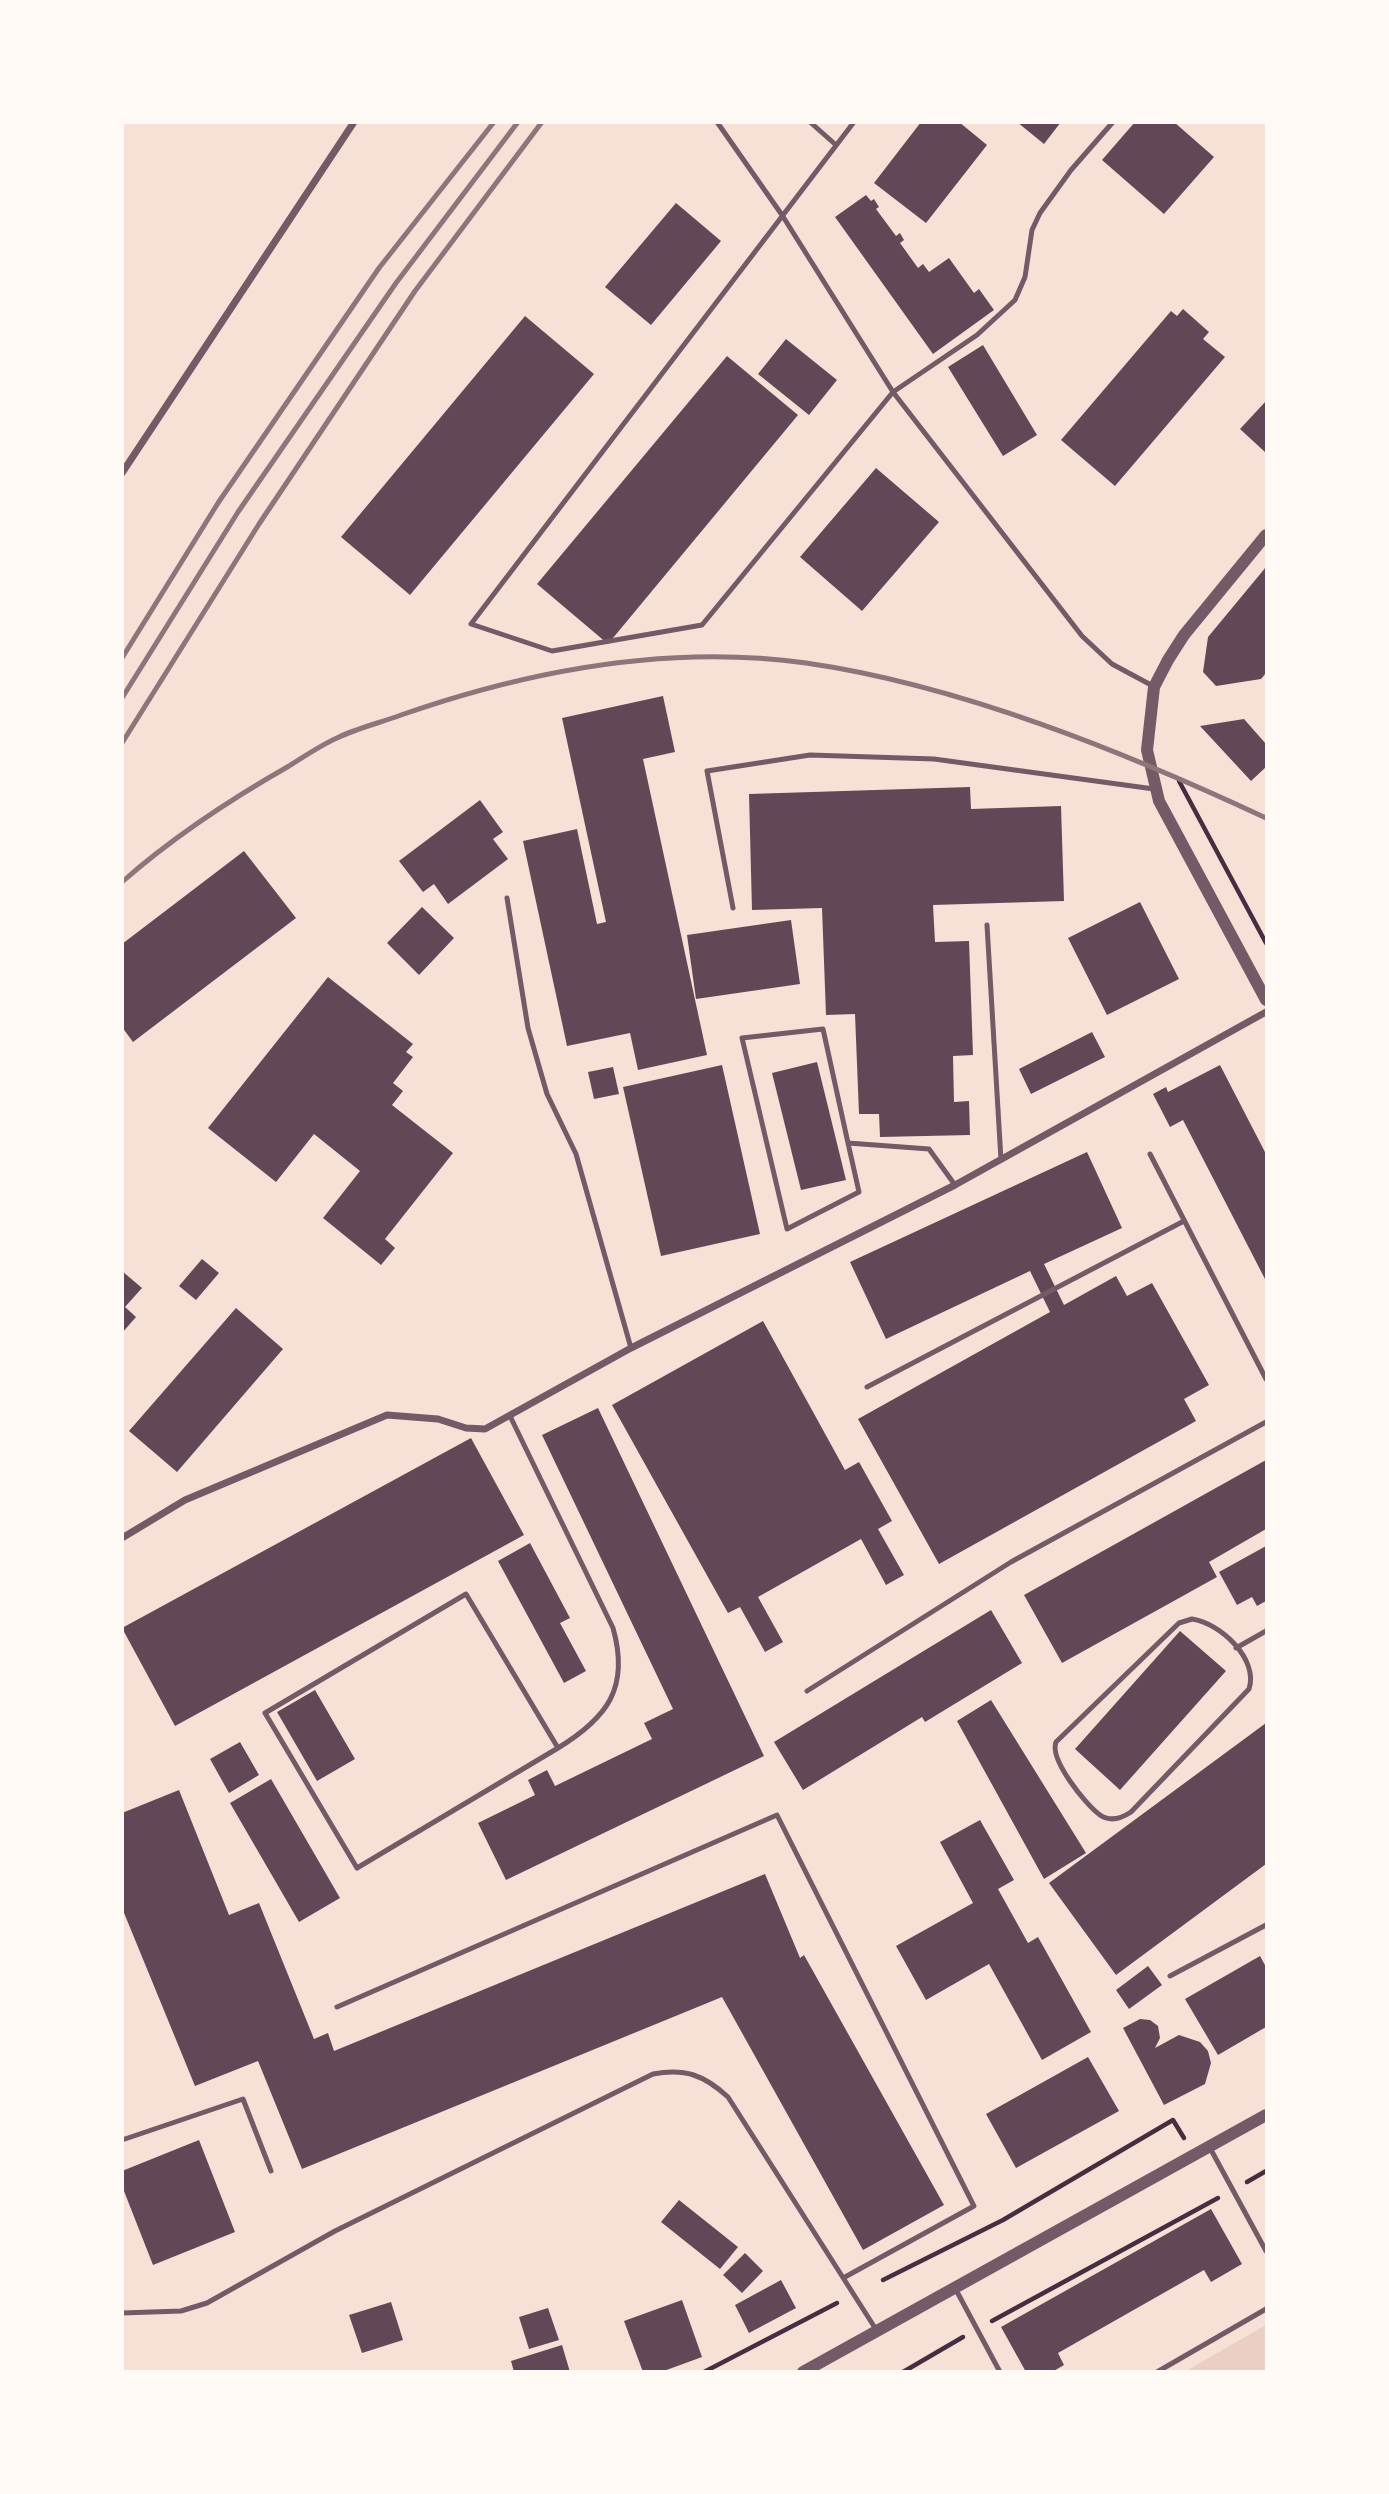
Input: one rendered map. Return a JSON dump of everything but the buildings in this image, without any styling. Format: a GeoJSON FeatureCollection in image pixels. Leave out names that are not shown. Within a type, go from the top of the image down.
{"type":"FeatureCollection","features":[{"type":"Feature","properties":{"kind":"street"},"geometry":{"type":"LineString","coordinates":[[122,473],[354,122]]}},
{"type":"Feature","properties":{"kind":"street"},"geometry":{"type":"LineString","coordinates":[[1266,535],[1184,635],[1154,687],[1148,719],[1147,750],[1154,789],[1266,1000]]}},
{"type":"Feature","properties":{"kind":"street"},"geometry":{"type":"LineString","coordinates":[[122,1538],[185,1500],[387,1415],[438,1419],[466,1428],[485,1429],[631,1348],[955,1185],[1266,1012]]}},
{"type":"Feature","properties":{"kind":"street"},"geometry":{"type":"LineString","coordinates":[[803,2371],[1266,2115]]}},
{"type":"Feature","properties":{"kind":"lane"},"geometry":{"type":"LineString","coordinates":[[717,122],[782,215],[893,393],[1082,636],[1112,664],[1154,687]]}},
{"type":"Feature","properties":{"kind":"lane"},"geometry":{"type":"LineString","coordinates":[[810,122],[836,145]]}},
{"type":"Feature","properties":{"kind":"lane"},"geometry":{"type":"LineString","coordinates":[[854,122],[471,624],[552,650],[702,625],[893,393],[977,335],[1015,300],[1025,277],[1032,230],[1040,213],[1071,170],[1113,122]]}},
{"type":"Feature","properties":{"kind":"lane"},"geometry":{"type":"LineString","coordinates":[[733,908],[707,771],[810,755],[934,759],[1154,789]]}},
{"type":"Feature","properties":{"kind":"lane"},"geometry":{"type":"LineString","coordinates":[[507,898],[528,1028],[547,1094],[576,1154],[631,1348]]}},
{"type":"Feature","properties":{"kind":"lane"},"geometry":{"type":"LineString","coordinates":[[987,925],[1001,1160]]}},
{"type":"Feature","properties":{"kind":"lane"},"geometry":{"type":"LineString","coordinates":[[823,1029],[848,1143],[859,1192],[787,1228],[742,1038],[823,1029]]}},
{"type":"Feature","properties":{"kind":"lane"},"geometry":{"type":"LineString","coordinates":[[848,1143],[929,1149],[955,1185]]}},
{"type":"Feature","properties":{"kind":"lane"},"geometry":{"type":"LineString","coordinates":[[1150,1154],[1266,1379]]}},
{"type":"Feature","properties":{"kind":"lane"},"geometry":{"type":"LineString","coordinates":[[867,1387],[1184,1221]]}},
{"type":"Feature","properties":{"kind":"lane"},"geometry":{"type":"LineString","coordinates":[[510,1416],[613,1628],[619,1650],[616,1684],[602,1715],[587,1730],[558,1748],[357,1868],[265,1713],[466,1594],[558,1748]]}},
{"type":"Feature","properties":{"kind":"lane"},"geometry":{"type":"LineString","coordinates":[[807,1690],[1011,1562],[1266,1422]]}},
{"type":"Feature","properties":{"kind":"lane"},"geometry":{"type":"LineString","coordinates":[[1202,1620],[1213,1625],[1236,1648],[1248,1663],[1252,1674],[1249,1689],[1131,1812],[1116,1818],[1100,1814],[1058,1765],[1053,1749],[1059,1737],[1179,1623],[1202,1620]]}},
{"type":"Feature","properties":{"kind":"lane"},"geometry":{"type":"LineString","coordinates":[[1236,1648],[1266,1631]]}},
{"type":"Feature","properties":{"kind":"lane"},"geometry":{"type":"LineString","coordinates":[[337,2007],[777,1815],[974,2206],[845,2277]]}},
{"type":"Feature","properties":{"kind":"lane"},"geometry":{"type":"LineString","coordinates":[[1170,1976],[1266,1924]]}},
{"type":"Feature","properties":{"kind":"lane"},"geometry":{"type":"LineString","coordinates":[[122,2313],[181,2311],[207,2303],[335,2231],[653,2074],[672,2071],[692,2072],[713,2083],[728,2097],[877,2331]]}},
{"type":"Feature","properties":{"kind":"lane"},"geometry":{"type":"LineString","coordinates":[[122,2140],[243,2099],[271,2171]]}},
{"type":"Feature","properties":{"kind":"lane"},"geometry":{"type":"LineString","coordinates":[[1208,2145],[1266,2251]]}},
{"type":"Feature","properties":{"kind":"lane"},"geometry":{"type":"LineString","coordinates":[[954,2287],[1000,2371]]}},
{"type":"Feature","properties":{"kind":"lane"},"geometry":{"type":"LineString","coordinates":[[1157,2371],[1266,2309]]}},
{"type":"Feature","properties":{"kind":"path"},"geometry":{"type":"LineString","coordinates":[[1177,778],[1266,943]]}},
{"type":"Feature","properties":{"kind":"path"},"geometry":{"type":"LineString","coordinates":[[881,2281],[1003,2220],[1173,2120],[1193,2153]]}},
{"type":"Feature","properties":{"kind":"path"},"geometry":{"type":"LineString","coordinates":[[903,2371],[1266,2172]]}},
{"type":"Feature","properties":{"kind":"path"},"geometry":{"type":"LineString","coordinates":[[704,2371],[845,2299]]}},
{"type":"Feature","properties":{"kind":"shaded area"},"geometry":{"type":"Polygon","coordinates":[[[1266,2325],[1266,2371],[1186,2371],[1266,2325]]]}},
{"type":"Feature","properties":{"kind":"railway"},"geometry":{"type":"LineString","coordinates":[[122,658],[218,503],[379,268],[494,122]]}},
{"type":"Feature","properties":{"kind":"railway"},"geometry":{"type":"LineString","coordinates":[[122,698],[238,512],[396,283],[518,122]]}},
{"type":"Feature","properties":{"kind":"railway"},"geometry":{"type":"LineString","coordinates":[[122,743],[259,524],[415,291],[542,122]]}},
{"type":"Feature","properties":{"kind":"railway"},"geometry":{"type":"LineString","coordinates":[[122,882],[182,834],[224,805],[345,734],[500,685],[601,665],[652,659],[755,658],[806,663],[923,687],[1042,724],[1100,746],[1266,818]]}}]}
